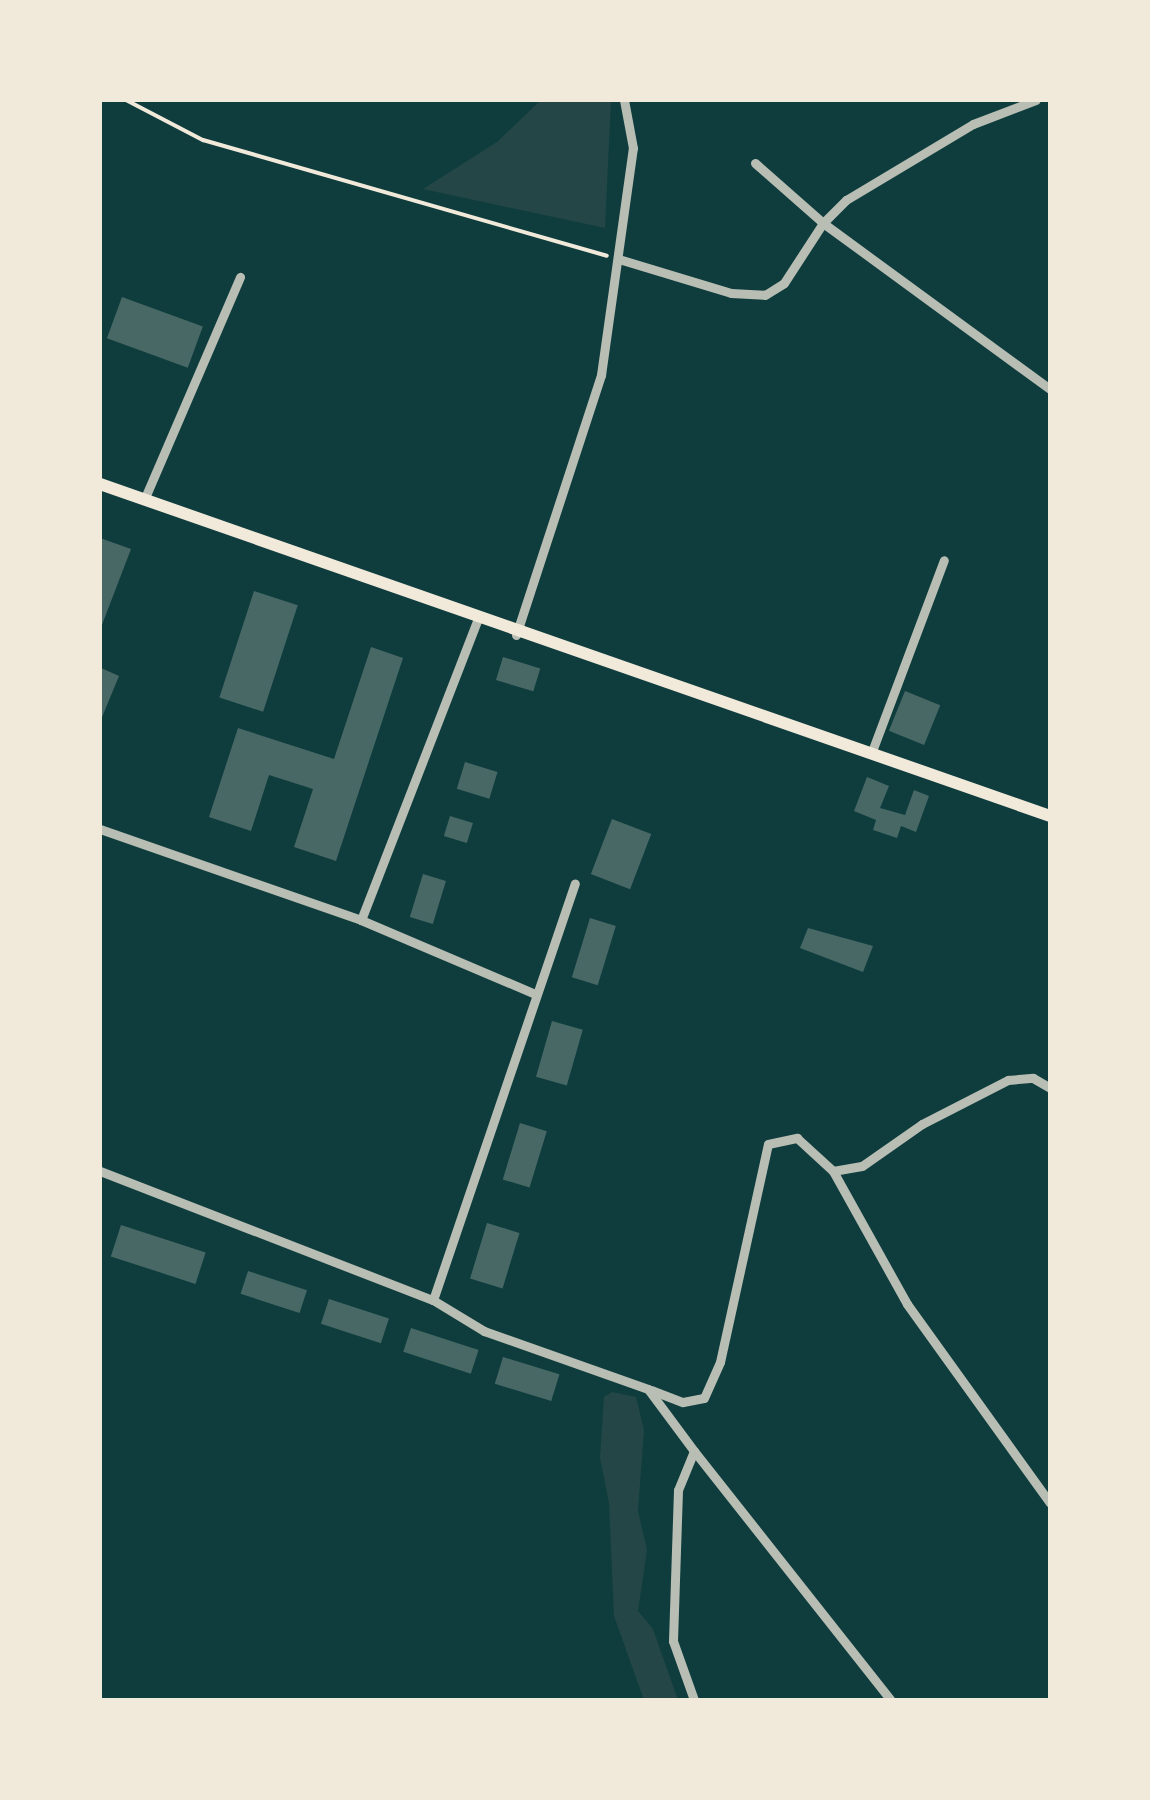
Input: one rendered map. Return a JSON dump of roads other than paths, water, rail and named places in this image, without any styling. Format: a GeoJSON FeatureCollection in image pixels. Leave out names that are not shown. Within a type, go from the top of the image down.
{"type":"FeatureCollection","features":[{"type":"Feature","properties":{"kind":"main road"},"geometry":{"type":"LineString","coordinates":[[100,484],[516,634],[1050,816]]}},
{"type":"Feature","properties":{"kind":"street"},"geometry":{"type":"LineString","coordinates":[[516,634],[601,375],[622,260],[633,148],[624,100]]}},
{"type":"Feature","properties":{"kind":"street"},"geometry":{"type":"LineString","coordinates":[[622,260],[731,292],[765,294],[784,283],[823,223],[905,161],[1036,100]]}},
{"type":"Feature","properties":{"kind":"street"},"geometry":{"type":"LineString","coordinates":[[755,164],[823,223],[1050,389]]}},
{"type":"Feature","properties":{"kind":"street"},"geometry":{"type":"LineString","coordinates":[[144,500],[240,277]]}},
{"type":"Feature","properties":{"kind":"street"},"geometry":{"type":"LineString","coordinates":[[871,754],[944,560]]}},
{"type":"Feature","properties":{"kind":"street"},"geometry":{"type":"LineString","coordinates":[[361,920],[478,619]]}},
{"type":"Feature","properties":{"kind":"street"},"geometry":{"type":"LineString","coordinates":[[100,829],[361,920],[533,993]]}},
{"type":"Feature","properties":{"kind":"street"},"geometry":{"type":"LineString","coordinates":[[433,1300],[533,993],[575,884]]}},
{"type":"Feature","properties":{"kind":"street"},"geometry":{"type":"LineString","coordinates":[[833,1171],[862,1166],[922,1124],[1008,1080],[1033,1078],[1050,1088]]}},
{"type":"Feature","properties":{"kind":"street"},"geometry":{"type":"LineString","coordinates":[[100,1171],[433,1300],[484,1331],[683,1402],[704,1398],[720,1362],[768,1144],[797,1138],[833,1171],[906,1304],[1050,1503]]}},
{"type":"Feature","properties":{"kind":"street"},"geometry":{"type":"LineString","coordinates":[[648,1389],[891,1700]]}},
{"type":"Feature","properties":{"kind":"street"},"geometry":{"type":"LineString","coordinates":[[694,1451],[678,1490],[672,1641],[694,1700]]}}]}
